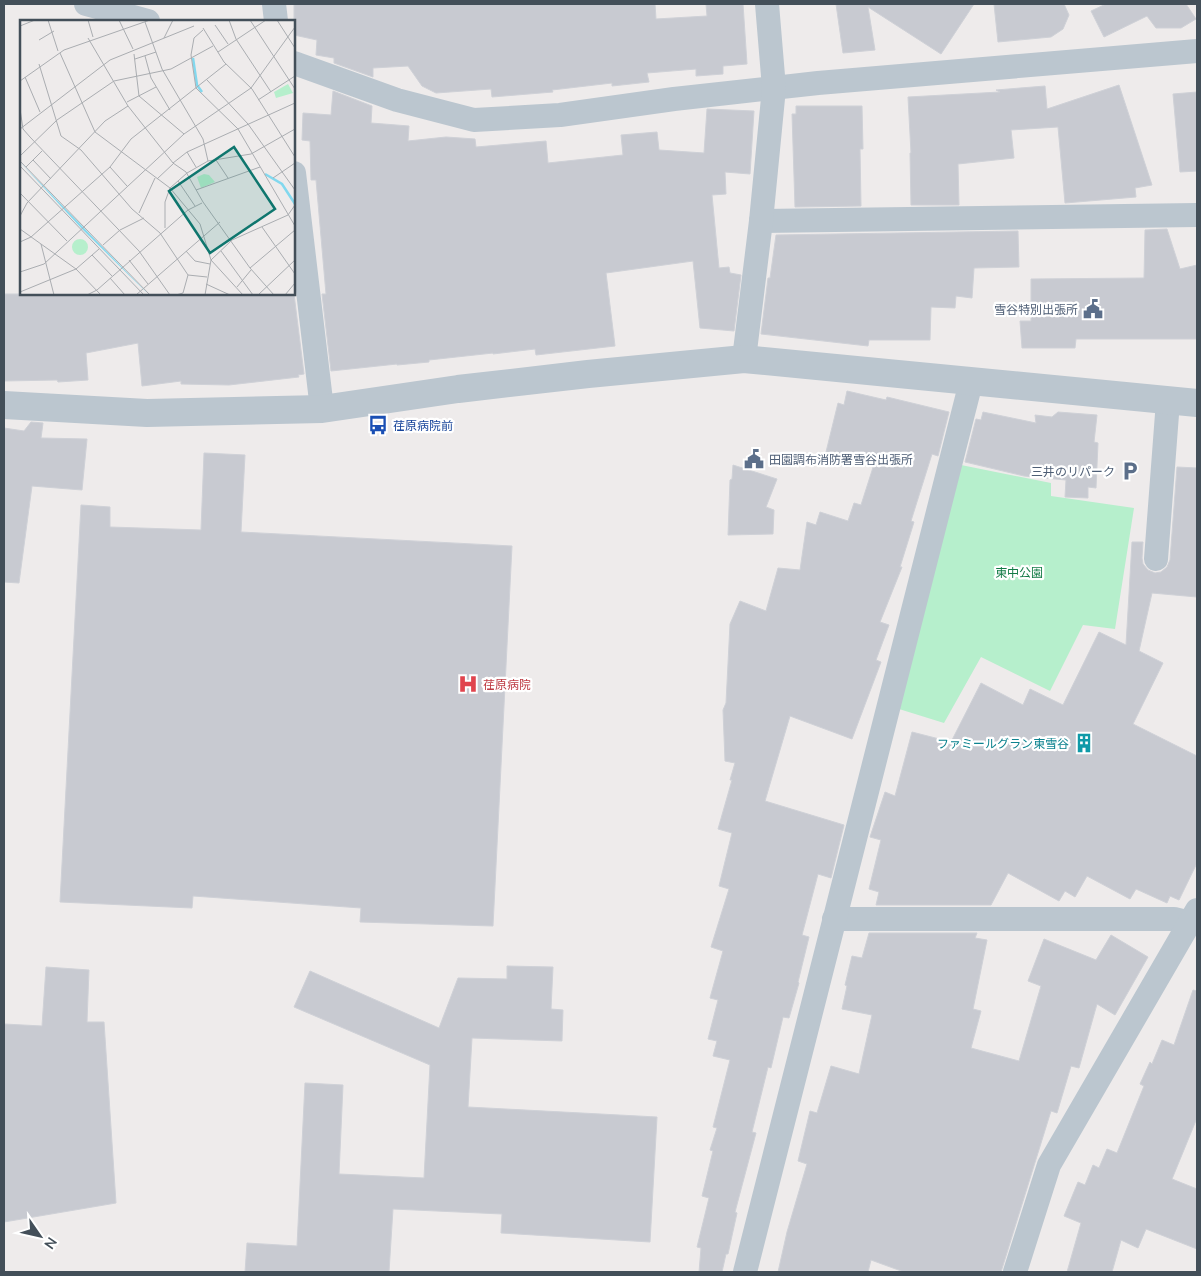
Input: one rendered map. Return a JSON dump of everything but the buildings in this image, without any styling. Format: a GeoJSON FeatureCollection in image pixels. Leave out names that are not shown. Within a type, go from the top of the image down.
{"type":"FeatureCollection","features":[{"type":"Feature","properties":{"kind":"street"},"geometry":{"type":"LineString","coordinates":[[86,4],[144,20]]}},
{"type":"Feature","properties":{"kind":"street"},"geometry":{"type":"LineString","coordinates":[[274,4],[276,20]]}},
{"type":"Feature","properties":{"kind":"street"},"geometry":{"type":"LineString","coordinates":[[744,359],[761,221],[774,88],[766,4]]}},
{"type":"Feature","properties":{"kind":"street"},"geometry":{"type":"LineString","coordinates":[[295,64],[397,100],[474,120],[560,115],[774,88],[1197,51]]}},
{"type":"Feature","properties":{"kind":"street"},"geometry":{"type":"LineString","coordinates":[[295,180],[322,409]]}},
{"type":"Feature","properties":{"kind":"street"},"geometry":{"type":"LineString","coordinates":[[761,221],[1197,215]]}},
{"type":"Feature","properties":{"kind":"street"},"geometry":{"type":"LineString","coordinates":[[4,406],[147,412],[322,409],[468,388],[744,359],[1197,403]]}},
{"type":"Feature","properties":{"kind":"street"},"geometry":{"type":"LineString","coordinates":[[745,1272],[971,382]]}},
{"type":"Feature","properties":{"kind":"street"},"geometry":{"type":"LineString","coordinates":[[1156,559],[1168,401]]}},
{"type":"Feature","properties":{"kind":"street"},"geometry":{"type":"LineString","coordinates":[[834,919],[1174,919],[1194,916]]}},
{"type":"Feature","properties":{"kind":"street"},"geometry":{"type":"LineString","coordinates":[[1015,1272],[1049,1165],[1194,916]]}},
{"type":"Feature","properties":{"kind":"green space","name":"東中公園"},"geometry":{"type":"Polygon","coordinates":[[[961,465],[1051,483],[1051,496],[1134,508],[1115,629],[1083,625],[1050,691],[981,657],[944,723],[899,709],[961,465]]]}},
{"type":"Feature","properties":{"kind":"place","name":"雪谷特別出張所"},"geometry":{"type":"Point","coordinates":[1093,309]}},
{"type":"Feature","properties":{"kind":"place","name":"荏原病院前"},"geometry":{"type":"Point","coordinates":[378,425]}},
{"type":"Feature","properties":{"kind":"place","name":"田園調布消防署雪谷出張所"},"geometry":{"type":"Point","coordinates":[754,459]}},
{"type":"Feature","properties":{"kind":"place","name":"三井のリパーク"},"geometry":{"type":"Point","coordinates":[1130,471]}},
{"type":"Feature","properties":{"kind":"place","name":"荏原病院"},"geometry":{"type":"Point","coordinates":[468,684]}},
{"type":"Feature","properties":{"kind":"place","name":"ファミールグラン東雪谷"},"geometry":{"type":"Point","coordinates":[1084,743]}}]}
